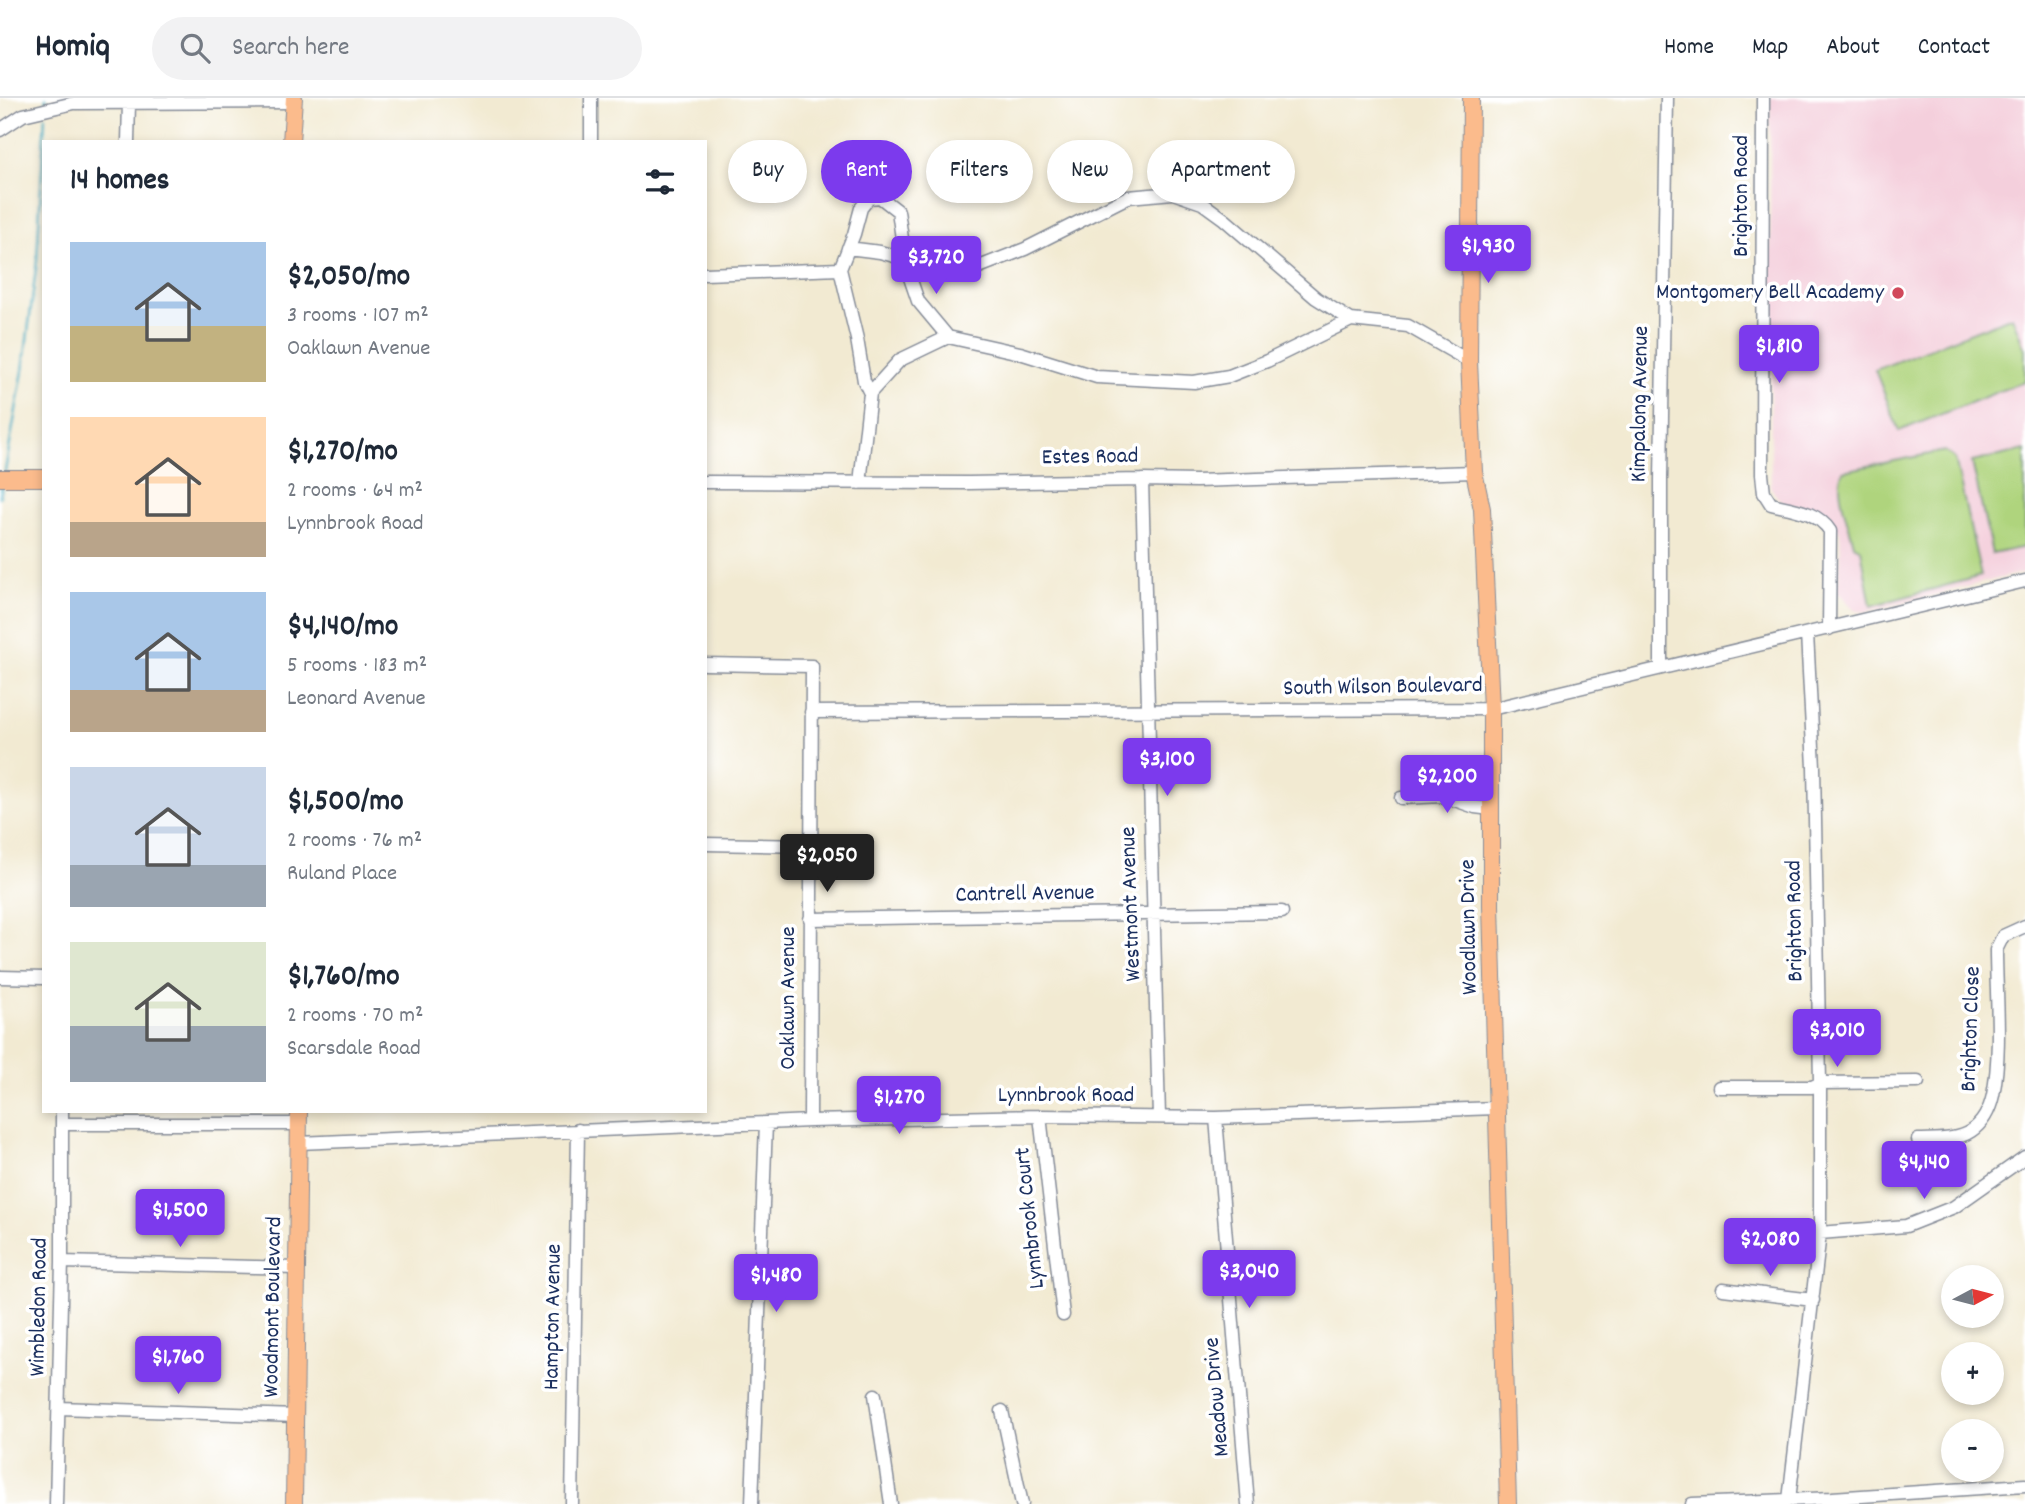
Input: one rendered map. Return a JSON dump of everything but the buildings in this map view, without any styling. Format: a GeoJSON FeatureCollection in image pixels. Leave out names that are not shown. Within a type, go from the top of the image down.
{"type":"FeatureCollection","features":[{"type":"Feature","properties":{"kind":"main road","name":"Woodlawn Drive"},"geometry":{"type":"LineString","coordinates":[[1471,98],[1469,361],[1474,472],[1482,509],[1491,709],[1491,905],[1508,1504]]}},
{"type":"Feature","properties":{"kind":"main road"},"geometry":{"type":"LineString","coordinates":[[291,140],[293,100]]}},
{"type":"Feature","properties":{"kind":"main road"},"geometry":{"type":"LineString","coordinates":[[0,478],[42,478]]}},
{"type":"Feature","properties":{"kind":"main road","name":"Woodmont Boulevard"},"geometry":{"type":"LineString","coordinates":[[294,1504],[299,1118]]}},
{"type":"Feature","properties":{"kind":"street"},"geometry":{"type":"LineString","coordinates":[[591,98],[591,140]]}},
{"type":"Feature","properties":{"kind":"street","name":"Kimpalong Avenue"},"geometry":{"type":"LineString","coordinates":[[1661,668],[1667,98]]}},
{"type":"Feature","properties":{"kind":"street","name":"Brighton Road"},"geometry":{"type":"LineString","coordinates":[[1763,98],[1762,474],[1765,493],[1771,504],[1822,519],[1830,531],[1829,629]]}},
{"type":"Feature","properties":{"kind":"street"},"geometry":{"type":"LineString","coordinates":[[0,130],[23,115],[74,103],[293,100]]}},
{"type":"Feature","properties":{"kind":"street"},"geometry":{"type":"LineString","coordinates":[[128,140],[129,103]]}},
{"type":"Feature","properties":{"kind":"street"},"geometry":{"type":"LineString","coordinates":[[848,248],[880,252],[905,262],[979,267],[1024,249],[1128,197],[1173,193],[1202,203],[1260,248],[1317,298],[1351,320],[1408,326],[1469,361]]}},
{"type":"Feature","properties":{"kind":"street"},"geometry":{"type":"LineString","coordinates":[[860,483],[870,393],[864,381],[840,269],[861,208],[869,198],[880,197],[898,211],[905,262],[918,301],[948,337],[1020,353],[1097,377],[1194,382],[1229,376],[1267,361],[1351,320]]}},
{"type":"Feature","properties":{"kind":"street"},"geometry":{"type":"LineString","coordinates":[[707,274],[840,269]]}},
{"type":"Feature","properties":{"kind":"street"},"geometry":{"type":"LineString","coordinates":[[870,393],[900,360],[948,337]]}},
{"type":"Feature","properties":{"kind":"street","name":"Estes Road"},"geometry":{"type":"LineString","coordinates":[[707,482],[1196,481],[1474,472]]}},
{"type":"Feature","properties":{"kind":"street","name":"Westmont Avenue"},"geometry":{"type":"LineString","coordinates":[[1142,480],[1159,1117]]}},
{"type":"Feature","properties":{"kind":"street","name":"South Wilson Boulevard"},"geometry":{"type":"LineString","coordinates":[[811,712],[1491,709],[2025,581]]}},
{"type":"Feature","properties":{"kind":"street","name":"Brighton Road"},"geometry":{"type":"LineString","coordinates":[[1789,1500],[1820,1233],[1814,767],[1808,634]]}},
{"type":"Feature","properties":{"kind":"street","name":"Oaklawn Avenue"},"geometry":{"type":"LineString","coordinates":[[707,664],[812,666],[810,1121]]}},
{"type":"Feature","properties":{"kind":"street"},"geometry":{"type":"LineString","coordinates":[[1401,798],[1443,796],[1475,807],[1491,809]]}},
{"type":"Feature","properties":{"kind":"street"},"geometry":{"type":"LineString","coordinates":[[707,844],[811,846]]}},
{"type":"Feature","properties":{"kind":"street","name":"Cantrell Avenue"},"geometry":{"type":"LineString","coordinates":[[810,919],[1282,912]]}},
{"type":"Feature","properties":{"kind":"street","name":"Brighton Close"},"geometry":{"type":"LineString","coordinates":[[1918,1140],[1956,1137],[1968,1133],[1985,1118],[1993,1096],[1996,1052],[1996,950],[2003,936],[2025,926]]}},
{"type":"Feature","properties":{"kind":"street"},"geometry":{"type":"LineString","coordinates":[[0,977],[42,978]]}},
{"type":"Feature","properties":{"kind":"street"},"geometry":{"type":"LineString","coordinates":[[1719,1087],[1812,1087],[1820,1083],[1918,1082]]}},
{"type":"Feature","properties":{"kind":"street","name":"Lynnbrook Road"},"geometry":{"type":"LineString","coordinates":[[299,1143],[810,1121],[1040,1116],[1216,1118],[1497,1108]]}},
{"type":"Feature","properties":{"kind":"street","name":"Lynnbrook Court"},"geometry":{"type":"LineString","coordinates":[[1040,1116],[1063,1315]]}},
{"type":"Feature","properties":{"kind":"street"},"geometry":{"type":"LineString","coordinates":[[62,1118],[299,1118]]}},
{"type":"Feature","properties":{"kind":"street","name":"Wimbledon Road"},"geometry":{"type":"LineString","coordinates":[[56,1504],[62,1262],[62,1118]]}},
{"type":"Feature","properties":{"kind":"street","name":"Meadow Drive"},"geometry":{"type":"LineString","coordinates":[[1216,1118],[1248,1504]]}},
{"type":"Feature","properties":{"kind":"street"},"geometry":{"type":"LineString","coordinates":[[752,1504],[766,1123]]}},
{"type":"Feature","properties":{"kind":"street","name":"Hampton Avenue"},"geometry":{"type":"LineString","coordinates":[[572,1504],[578,1130]]}},
{"type":"Feature","properties":{"kind":"street"},"geometry":{"type":"LineString","coordinates":[[1820,1233],[1906,1226],[1954,1207],[2025,1157]]}},
{"type":"Feature","properties":{"kind":"street"},"geometry":{"type":"LineString","coordinates":[[62,1262],[297,1268]]}},
{"type":"Feature","properties":{"kind":"street"},"geometry":{"type":"LineString","coordinates":[[1723,1289],[1813,1300]]}},
{"type":"Feature","properties":{"kind":"street"},"geometry":{"type":"LineString","coordinates":[[875,1395],[891,1504]]}},
{"type":"Feature","properties":{"kind":"street"},"geometry":{"type":"LineString","coordinates":[[59,1408],[296,1416]]}},
{"type":"Feature","properties":{"kind":"street"},"geometry":{"type":"LineString","coordinates":[[1002,1411],[1022,1504]]}},
{"type":"Feature","properties":{"kind":"street"},"geometry":{"type":"LineString","coordinates":[[1692,1504],[1928,1498],[2025,1485]]}},
{"type":"Feature","properties":{"kind":"shaded area","name":"Montgomery Bell Academy"},"geometry":{"type":"Polygon","coordinates":[[[1770,98],[2025,98],[2025,572],[1865,612],[1854,609],[1838,592],[1840,532],[1823,510],[1785,503],[1771,488],[1770,98]]]}},
{"type":"Feature","properties":{"kind":"green space"},"geometry":{"type":"Polygon","coordinates":[[[2012,316],[2025,349],[2025,381],[1899,431],[1875,370],[2012,316]]]}},
{"type":"Feature","properties":{"kind":"green space"},"geometry":{"type":"Polygon","coordinates":[[[2025,450],[2025,547],[1992,554],[1972,462],[2025,450]]]}},
{"type":"Feature","properties":{"kind":"green space"},"geometry":{"type":"Polygon","coordinates":[[[1945,451],[1955,459],[1981,576],[1871,606],[1861,549],[1854,545],[1843,507],[1840,478],[1843,471],[1945,451]]]}},
{"type":"Feature","properties":{"kind":"waterway"},"geometry":{"type":"LineString","coordinates":[[44,140],[45,116]]}},
{"type":"Feature","properties":{"kind":"waterway"},"geometry":{"type":"LineString","coordinates":[[5,471],[23,371],[37,261],[42,170]]}},
{"type":"Feature","properties":{"kind":"waterway"},"geometry":{"type":"LineString","coordinates":[[0,497],[2,486]]}},
{"type":"Feature","properties":{"kind":"place","name":"Montgomery Bell Academy"},"geometry":{"type":"Point","coordinates":[1898,293]}}]}
